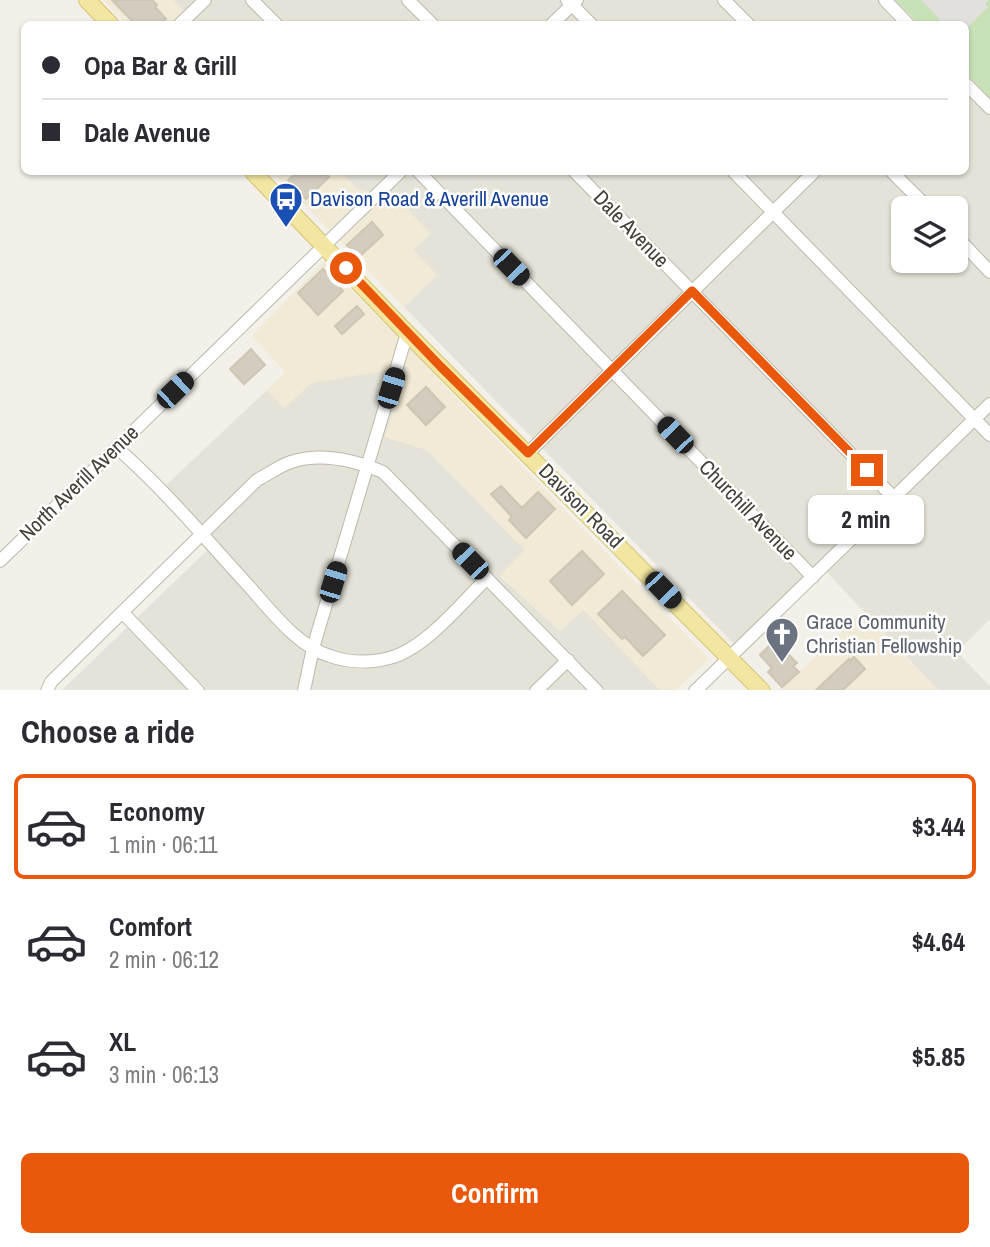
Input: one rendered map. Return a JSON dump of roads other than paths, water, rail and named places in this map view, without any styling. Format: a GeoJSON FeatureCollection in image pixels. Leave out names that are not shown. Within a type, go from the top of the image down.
{"type":"FeatureCollection","features":[{"type":"Feature","properties":{"kind":"main road"},"geometry":{"type":"LineString","coordinates":[[87,0],[107,21]]}},
{"type":"Feature","properties":{"kind":"main road","name":"Davison Road"},"geometry":{"type":"LineString","coordinates":[[256,175],[761,690]]}},
{"type":"Feature","properties":{"kind":"street"},"geometry":{"type":"LineString","coordinates":[[183,21],[205,0]]}},
{"type":"Feature","properties":{"kind":"street"},"geometry":{"type":"LineString","coordinates":[[252,0],[273,21]]}},
{"type":"Feature","properties":{"kind":"street"},"geometry":{"type":"LineString","coordinates":[[408,0],[429,21]]}},
{"type":"Feature","properties":{"kind":"street"},"geometry":{"type":"LineString","coordinates":[[724,0],[745,21]]}},
{"type":"Feature","properties":{"kind":"street"},"geometry":{"type":"LineString","coordinates":[[885,0],[905,21]]}},
{"type":"Feature","properties":{"kind":"street"},"geometry":{"type":"LineString","coordinates":[[555,21],[572,2],[588,21]]}},
{"type":"Feature","properties":{"kind":"street"},"geometry":{"type":"LineString","coordinates":[[969,87],[990,108]]}},
{"type":"Feature","properties":{"kind":"street","name":"North Averill Avenue"},"geometry":{"type":"LineString","coordinates":[[0,561],[397,175]]}},
{"type":"Feature","properties":{"kind":"street","name":"Churchill Avenue"},"geometry":{"type":"LineString","coordinates":[[422,175],[813,577]]}},
{"type":"Feature","properties":{"kind":"street","name":"Dale Avenue"},"geometry":{"type":"LineString","coordinates":[[578,175],[893,497]]}},
{"type":"Feature","properties":{"kind":"street"},"geometry":{"type":"LineString","coordinates":[[737,175],[990,435]]}},
{"type":"Feature","properties":{"kind":"street"},"geometry":{"type":"LineString","coordinates":[[528,453],[811,175]]}},
{"type":"Feature","properties":{"kind":"street"},"geometry":{"type":"LineString","coordinates":[[895,175],[916,196]]}},
{"type":"Feature","properties":{"kind":"street"},"geometry":{"type":"LineString","coordinates":[[968,249],[990,272]]}},
{"type":"Feature","properties":{"kind":"street"},"geometry":{"type":"LineString","coordinates":[[304,690],[313,648],[408,333]]}},
{"type":"Feature","properties":{"kind":"street"},"geometry":{"type":"LineString","coordinates":[[696,690],[990,404]]}},
{"type":"Feature","properties":{"kind":"street"},"geometry":{"type":"LineString","coordinates":[[116,447],[279,619],[313,648],[329,656],[365,662],[395,656],[430,636],[487,578]]}},
{"type":"Feature","properties":{"kind":"street"},"geometry":{"type":"LineString","coordinates":[[47,690],[51,682],[257,480],[291,462],[324,457],[368,466],[383,472],[596,690]]}},
{"type":"Feature","properties":{"kind":"street"},"geometry":{"type":"LineString","coordinates":[[123,613],[197,690]]}},
{"type":"Feature","properties":{"kind":"street"},"geometry":{"type":"LineString","coordinates":[[537,690],[568,660]]}},
{"type":"Feature","properties":{"kind":"place","name":"Davison Road & Averill Avenue"},"geometry":{"type":"Point","coordinates":[286,229]}},
{"type":"Feature","properties":{"kind":"place","name":"Grace Community Christian Fellowship"},"geometry":{"type":"Point","coordinates":[782,664]}}]}
